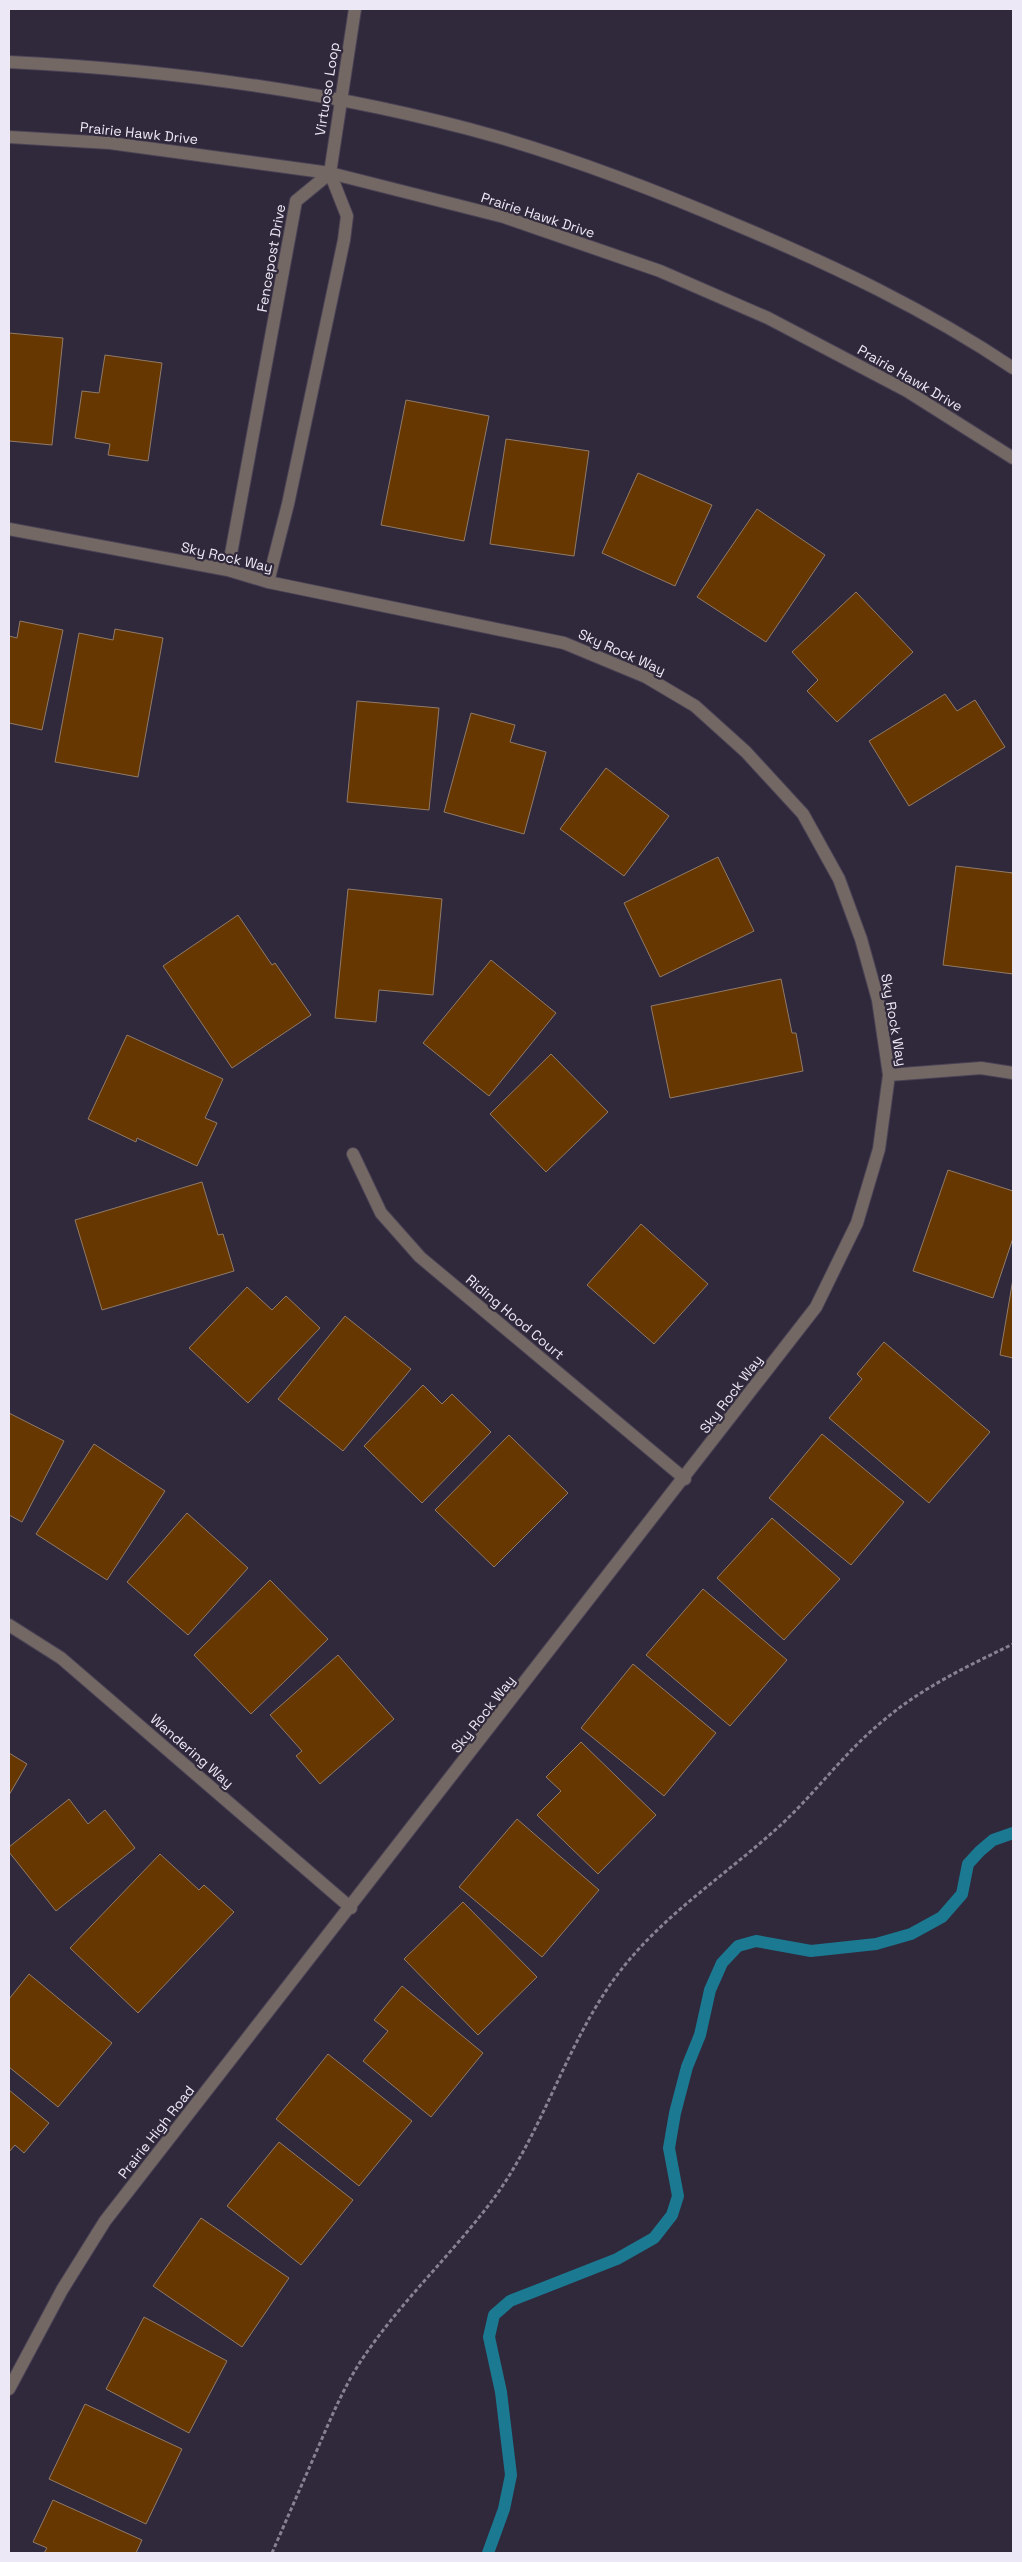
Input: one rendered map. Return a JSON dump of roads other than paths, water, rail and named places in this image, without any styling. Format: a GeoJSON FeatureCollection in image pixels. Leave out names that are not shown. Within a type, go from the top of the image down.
{"type":"FeatureCollection","features":[{"type":"Feature","properties":{"kind":"street","name":"Virtuoso Loop"},"geometry":{"type":"LineString","coordinates":[[330,173],[355,9]]}},
{"type":"Feature","properties":{"kind":"street"},"geometry":{"type":"LineString","coordinates":[[9,62],[226,80],[340,100],[498,138],[646,187],[854,276],[933,319],[1013,368]]}},
{"type":"Feature","properties":{"kind":"street","name":"Prairie Hawk Drive"},"geometry":{"type":"LineString","coordinates":[[9,137],[110,143],[330,173],[504,217],[660,271],[768,318],[907,391],[1013,458]]}},
{"type":"Feature","properties":{"kind":"street"},"geometry":{"type":"LineString","coordinates":[[268,582],[288,504],[344,240],[347,216],[330,173]]}},
{"type":"Feature","properties":{"kind":"street","name":"Fencepost Drive"},"geometry":{"type":"LineString","coordinates":[[228,570],[296,201],[330,173]]}},
{"type":"Feature","properties":{"kind":"street","name":"Sky Rock Way"},"geometry":{"type":"LineString","coordinates":[[9,529],[228,570],[268,582],[564,643],[646,677],[695,706],[746,752],[802,814],[839,878],[861,939],[878,1000],[889,1075],[879,1149],[857,1223],[816,1307],[685,1479],[350,1908]]}},
{"type":"Feature","properties":{"kind":"street"},"geometry":{"type":"LineString","coordinates":[[889,1075],[981,1068],[1013,1073]]}},
{"type":"Feature","properties":{"kind":"street","name":"Riding Hood Court"},"geometry":{"type":"LineString","coordinates":[[352,1154],[381,1213],[420,1257],[685,1479]]}},
{"type":"Feature","properties":{"kind":"street","name":"Wandering Way"},"geometry":{"type":"LineString","coordinates":[[9,1624],[61,1658],[350,1908]]}},
{"type":"Feature","properties":{"kind":"street","name":"Prairie High Road"},"geometry":{"type":"LineString","coordinates":[[9,2389],[62,2290],[105,2221],[350,1908]]}},
{"type":"Feature","properties":{"kind":"waterway"},"geometry":{"type":"LineString","coordinates":[[488,2553],[504,2509],[511,2475],[501,2392],[489,2337],[494,2315],[510,2301],[617,2259],[654,2238],[672,2215],[678,2196],[669,2148],[675,2113],[687,2067],[700,2035],[710,1990],[722,1963],[738,1946],[756,1941],[811,1951],[876,1944],[911,1934],[942,1917],[962,1894],[968,1864],[980,1851],[993,1840],[1013,1833]]}}]}
